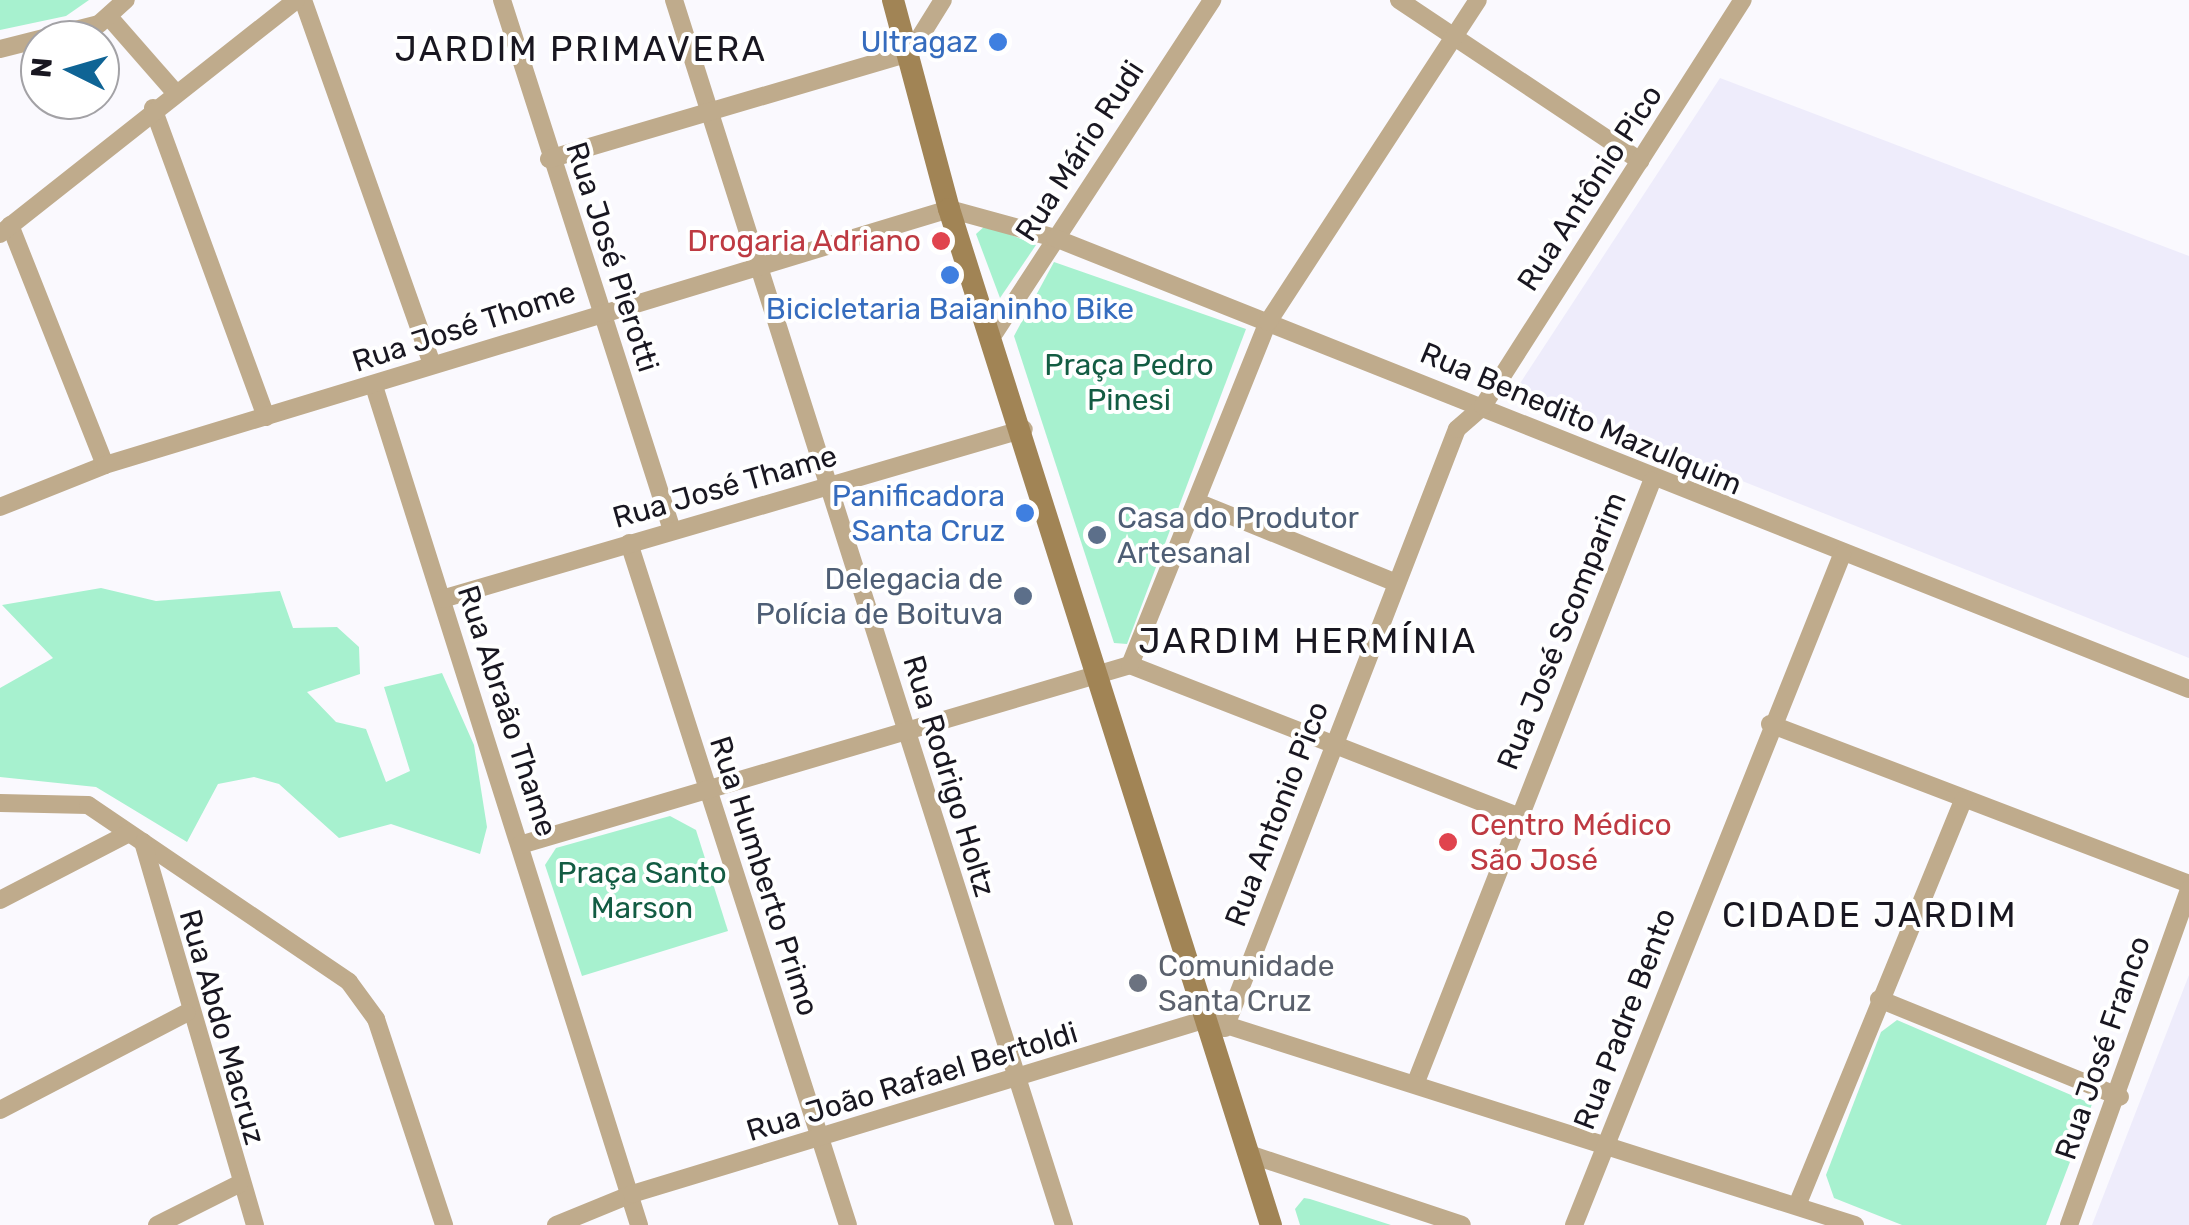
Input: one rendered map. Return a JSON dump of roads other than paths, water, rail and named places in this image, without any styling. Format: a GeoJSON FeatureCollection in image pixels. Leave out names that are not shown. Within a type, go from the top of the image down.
{"type":"FeatureCollection","features":[{"type":"Feature","properties":{"kind":"main road"},"geometry":{"type":"LineString","coordinates":[[893,0],[949,209],[995,332],[1097,670],[1216,1024],[1272,1225]]}},
{"type":"Feature","properties":{"kind":"street"},"geometry":{"type":"LineString","coordinates":[[0,49],[110,18],[126,0]]}},
{"type":"Feature","properties":{"kind":"street"},"geometry":{"type":"LineString","coordinates":[[104,465],[5,230],[174,91],[299,0],[432,364]]}},
{"type":"Feature","properties":{"kind":"street","name":"Rua José Pierotti"},"geometry":{"type":"LineString","coordinates":[[502,0],[672,530]]}},
{"type":"Feature","properties":{"kind":"street","name":"Rua Rodrigo Holtz"},"geometry":{"type":"LineString","coordinates":[[674,0],[1064,1225]]}},
{"type":"Feature","properties":{"kind":"street"},"geometry":{"type":"LineString","coordinates":[[550,159],[910,53],[943,0]]}},
{"type":"Feature","properties":{"kind":"street","name":"Rua Mário Rudi"},"geometry":{"type":"LineString","coordinates":[[995,332],[1212,0]]}},
{"type":"Feature","properties":{"kind":"street"},"geometry":{"type":"LineString","coordinates":[[1398,0],[1640,161]]}},
{"type":"Feature","properties":{"kind":"street"},"geometry":{"type":"LineString","coordinates":[[1130,665],[1268,322],[1478,0]]}},
{"type":"Feature","properties":{"kind":"street","name":"Rua Antônio Pico"},"geometry":{"type":"LineString","coordinates":[[1482,406],[1743,0]]}},
{"type":"Feature","properties":{"kind":"street"},"geometry":{"type":"LineString","coordinates":[[110,18],[174,91]]}},
{"type":"Feature","properties":{"kind":"street"},"geometry":{"type":"LineString","coordinates":[[153,108],[266,417]]}},
{"type":"Feature","properties":{"kind":"street","name":"Rua José Thome"},"geometry":{"type":"LineString","coordinates":[[0,507],[104,465],[949,209]]}},
{"type":"Feature","properties":{"kind":"street","name":"Rua Benedito Mazulquim"},"geometry":{"type":"LineString","coordinates":[[949,209],[1055,238],[1482,406],[1652,482],[2189,689]]}},
{"type":"Feature","properties":{"kind":"street","name":"Rua Abraão Thame"},"geometry":{"type":"LineString","coordinates":[[374,386],[639,1225]]}},
{"type":"Feature","properties":{"kind":"street","name":"Rua Antonio Pico"},"geometry":{"type":"LineString","coordinates":[[1216,1024],[1332,746],[1457,429],[1482,406]]}},
{"type":"Feature","properties":{"kind":"street","name":"Rua José Thame"},"geometry":{"type":"LineString","coordinates":[[442,599],[1024,429]]}},
{"type":"Feature","properties":{"kind":"street","name":"Rua José Scomparim"},"geometry":{"type":"LineString","coordinates":[[1416,1082],[1517,816],[1652,482]]}},
{"type":"Feature","properties":{"kind":"street"},"geometry":{"type":"LineString","coordinates":[[1197,502],[1394,582]]}},
{"type":"Feature","properties":{"kind":"street","name":"Rua Humberto Primo"},"geometry":{"type":"LineString","coordinates":[[629,544],[848,1225]]}},
{"type":"Feature","properties":{"kind":"street","name":"Rua Padre Bento"},"geometry":{"type":"LineString","coordinates":[[1574,1225],[1770,724],[1842,556]]}},
{"type":"Feature","properties":{"kind":"street"},"geometry":{"type":"LineString","coordinates":[[520,845],[906,725],[1097,670],[1130,665],[1517,816]]}},
{"type":"Feature","properties":{"kind":"street"},"geometry":{"type":"LineString","coordinates":[[1770,724],[2189,887]]}},
{"type":"Feature","properties":{"kind":"street"},"geometry":{"type":"LineString","coordinates":[[1798,1204],[1963,800]]}},
{"type":"Feature","properties":{"kind":"street"},"geometry":{"type":"LineString","coordinates":[[0,804],[88,805],[350,982],[376,1019],[444,1225]]}},
{"type":"Feature","properties":{"kind":"street"},"geometry":{"type":"LineString","coordinates":[[0,900],[136,838]]}},
{"type":"Feature","properties":{"kind":"street","name":"Rua Abdo Macruz"},"geometry":{"type":"LineString","coordinates":[[136,838],[186,1013],[255,1225]]}},
{"type":"Feature","properties":{"kind":"street","name":"Rua José Franco"},"geometry":{"type":"LineString","coordinates":[[2069,1225],[2120,1097],[2189,887]]}},
{"type":"Feature","properties":{"kind":"street"},"geometry":{"type":"LineString","coordinates":[[1879,999],[2120,1097]]}},
{"type":"Feature","properties":{"kind":"street"},"geometry":{"type":"LineString","coordinates":[[0,1110],[186,1013]]}},
{"type":"Feature","properties":{"kind":"street"},"geometry":{"type":"LineString","coordinates":[[1216,1024],[1416,1082],[1856,1225]]}},
{"type":"Feature","properties":{"kind":"street","name":"Rua João Rafael Bertoldi"},"geometry":{"type":"LineString","coordinates":[[556,1225],[632,1194],[1216,1024]]}},
{"type":"Feature","properties":{"kind":"street"},"geometry":{"type":"LineString","coordinates":[[1252,1154],[1462,1225]]}},
{"type":"Feature","properties":{"kind":"street"},"geometry":{"type":"LineString","coordinates":[[157,1225],[239,1184]]}},
{"type":"Feature","properties":{"kind":"place","name":"Ultragaz"},"geometry":{"type":"Point","coordinates":[998,42]}},
{"type":"Feature","properties":{"kind":"place","name":"Drogaria Adriano"},"geometry":{"type":"Point","coordinates":[941,241]}},
{"type":"Feature","properties":{"kind":"place","name":"Bicicletaria Baianinho Bike"},"geometry":{"type":"Point","coordinates":[950,275]}},
{"type":"Feature","properties":{"kind":"place","name":"Panificadora Santa Cruz"},"geometry":{"type":"Point","coordinates":[1025,513]}},
{"type":"Feature","properties":{"kind":"place","name":"Casa do Produtor Artesanal"},"geometry":{"type":"Point","coordinates":[1097,535]}},
{"type":"Feature","properties":{"kind":"place","name":"Delegacia de Polícia de Boituva"},"geometry":{"type":"Point","coordinates":[1023,596]}},
{"type":"Feature","properties":{"kind":"place","name":"Centro Médico São José"},"geometry":{"type":"Point","coordinates":[1448,842]}},
{"type":"Feature","properties":{"kind":"place","name":"Comunidade Santa Cruz"},"geometry":{"type":"Point","coordinates":[1138,983]}},
{"type":"Feature","properties":{"kind":"district","name":"JARDIM PRIMAVERA"},"geometry":{"type":"Point","coordinates":[581,49]}},
{"type":"Feature","properties":{"kind":"district","name":"JARDIM HERMÍNIA"},"geometry":{"type":"Point","coordinates":[1308,641]}},
{"type":"Feature","properties":{"kind":"district","name":"CIDADE JARDIM"},"geometry":{"type":"Point","coordinates":[1870,915]}},
{"type":"Feature","properties":{"kind":"park label","name":"Praça Pedro Pinesi"},"geometry":{"type":"Point","coordinates":[1129,382]}},
{"type":"Feature","properties":{"kind":"park label","name":"Praça Santo Marson"},"geometry":{"type":"Point","coordinates":[642,890]}}]}
